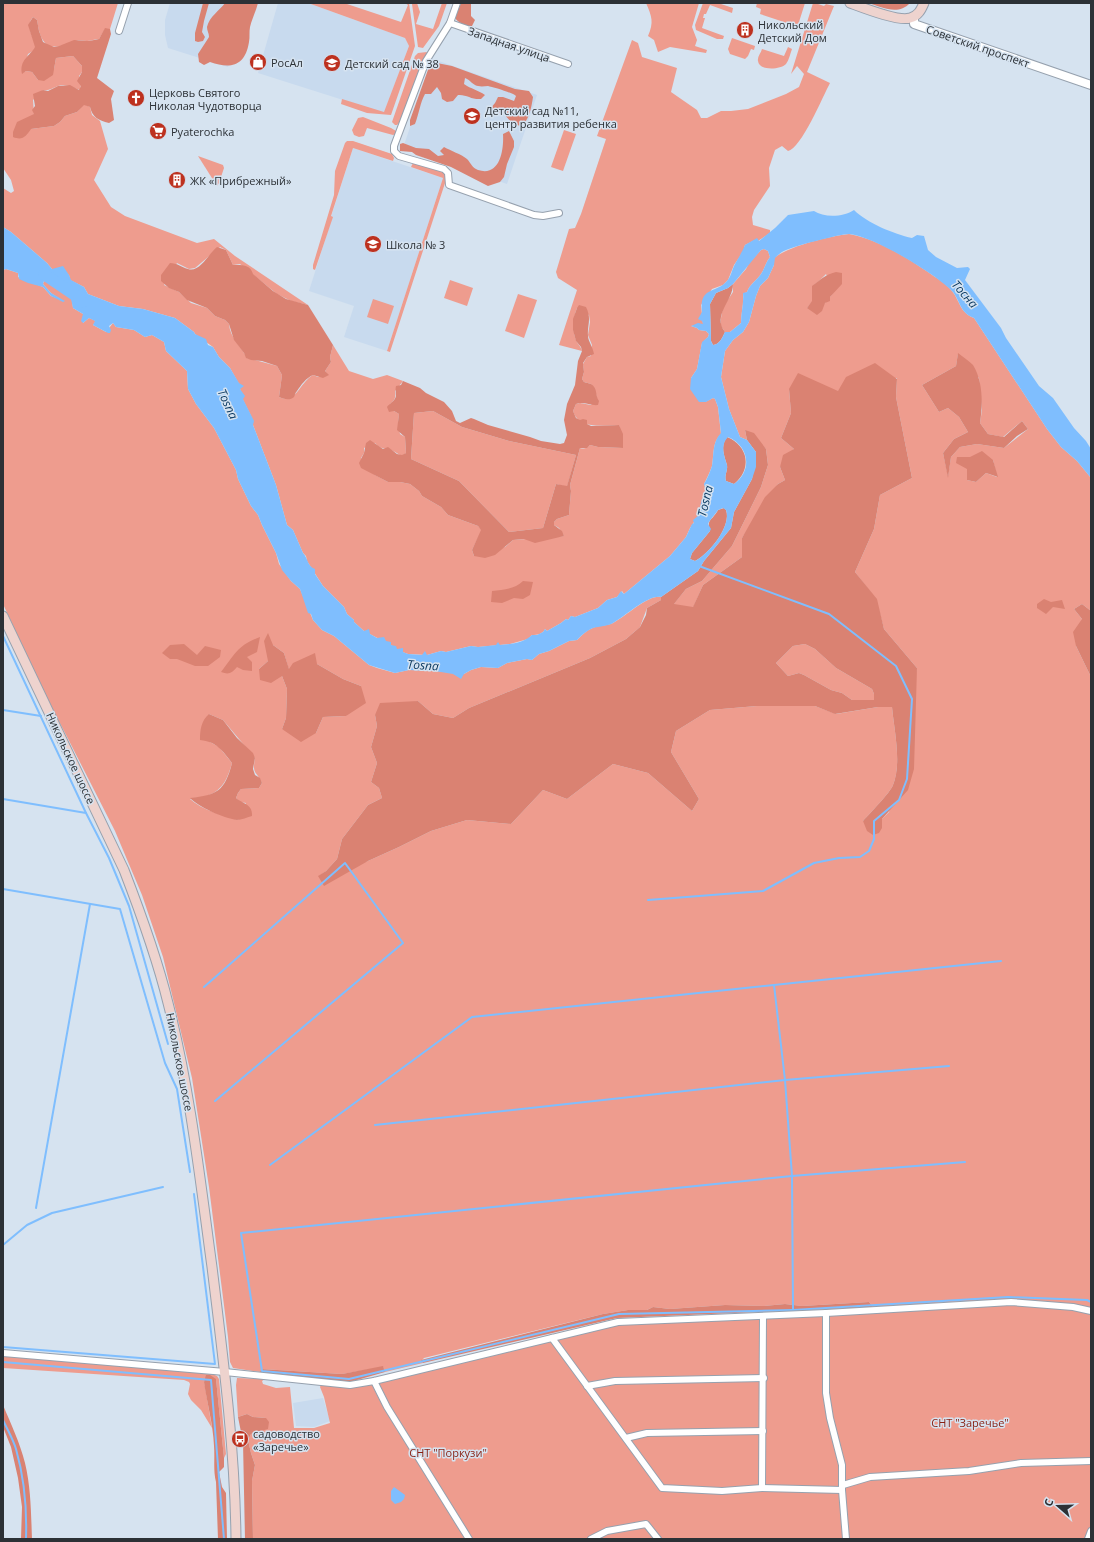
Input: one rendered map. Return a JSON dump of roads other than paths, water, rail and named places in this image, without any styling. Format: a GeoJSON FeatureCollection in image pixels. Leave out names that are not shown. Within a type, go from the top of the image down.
{"type":"FeatureCollection","features":[{"type":"Feature","properties":{"kind":"main road","name":"Советский проспект"},"geometry":{"type":"LineString","coordinates":[[850,3],[898,18],[907,19],[914,17]]}},
{"type":"Feature","properties":{"kind":"main road"},"geometry":{"type":"LineString","coordinates":[[914,17],[920,12],[924,3]]}},
{"type":"Feature","properties":{"kind":"main road","name":"Никольское шоссе"},"geometry":{"type":"LineString","coordinates":[[3,616],[124,870],[138,904],[159,968],[178,1045],[194,1132],[225,1372],[234,1461],[236,1539]]}},
{"type":"Feature","properties":{"kind":"street"},"geometry":{"type":"LineString","coordinates":[[119,31],[128,3]]}},
{"type":"Feature","properties":{"kind":"street"},"geometry":{"type":"LineString","coordinates":[[457,3],[450,23],[426,61],[394,146],[394,151],[399,156],[444,169],[448,173],[450,185],[463,190],[534,215],[543,216],[559,212]]}},
{"type":"Feature","properties":{"kind":"street","name":"Советский проспект"},"geometry":{"type":"LineString","coordinates":[[914,17],[914,24],[1091,85]]}},
{"type":"Feature","properties":{"kind":"street","name":"Западная улица"},"geometry":{"type":"LineString","coordinates":[[450,23],[568,64]]}},
{"type":"Feature","properties":{"kind":"street"},"geometry":{"type":"LineString","coordinates":[[3,1353],[225,1372],[350,1385],[374,1381],[618,1322],[826,1313],[1011,1302],[1073,1307],[1091,1311]]}},
{"type":"Feature","properties":{"kind":"street"},"geometry":{"type":"LineString","coordinates":[[826,1313],[826,1393],[842,1465],[846,1539]]}},
{"type":"Feature","properties":{"kind":"street"},"geometry":{"type":"LineString","coordinates":[[762,1488],[764,1378],[763,1316]]}},
{"type":"Feature","properties":{"kind":"street"},"geometry":{"type":"LineString","coordinates":[[552,1338],[662,1488],[722,1491],[762,1488],[843,1487],[870,1477],[969,1471],[1021,1463],[1091,1460]]}},
{"type":"Feature","properties":{"kind":"street"},"geometry":{"type":"LineString","coordinates":[[587,1386],[615,1381],[764,1378]]}},
{"type":"Feature","properties":{"kind":"street"},"geometry":{"type":"LineString","coordinates":[[374,1381],[387,1407],[469,1539]]}},
{"type":"Feature","properties":{"kind":"street"},"geometry":{"type":"LineString","coordinates":[[626,1438],[647,1433],[763,1431]]}},
{"type":"Feature","properties":{"kind":"street"},"geometry":{"type":"LineString","coordinates":[[591,1539],[607,1531],[646,1524],[658,1539]]}},
{"type":"Feature","properties":{"kind":"street"},"geometry":{"type":"LineString","coordinates":[[1088,1539],[1091,1531]]}},
{"type":"Feature","properties":{"kind":"water","name":"Тосна"},"geometry":{"type":"Polygon","coordinates":[[[854,210],[873,224],[897,234],[912,238],[917,235],[924,236],[928,250],[936,257],[957,268],[968,267],[970,269],[965,280],[1001,328],[1006,338],[1039,386],[1053,398],[1091,449],[1091,478],[1077,461],[1061,447],[1047,429],[974,318],[962,309],[954,293],[950,289],[902,256],[859,236],[849,234],[795,247],[782,252],[775,258],[774,265],[768,278],[760,286],[749,322],[743,332],[733,340],[725,351],[721,377],[729,409],[740,437],[747,440],[756,452],[756,467],[752,479],[734,512],[731,528],[704,561],[698,571],[661,597],[649,599],[611,624],[589,630],[577,640],[569,641],[549,651],[539,654],[532,660],[527,659],[507,663],[498,668],[481,667],[471,670],[464,674],[461,679],[453,674],[435,671],[409,670],[395,673],[369,665],[334,636],[322,630],[313,620],[311,614],[308,613],[300,589],[282,570],[276,553],[258,515],[251,506],[238,479],[236,470],[214,428],[196,404],[188,389],[187,371],[166,351],[164,342],[152,335],[145,337],[134,330],[116,327],[113,323],[109,326],[111,330],[110,333],[108,333],[93,325],[95,321],[89,318],[83,323],[81,321],[83,314],[73,308],[69,290],[61,283],[56,281],[58,286],[44,281],[43,284],[51,293],[65,301],[63,302],[51,296],[43,287],[19,279],[18,273],[6,269],[3,270],[3,227],[11,232],[52,269],[63,266],[71,280],[84,287],[88,294],[119,306],[143,309],[175,318],[195,334],[206,339],[208,345],[213,347],[219,357],[230,368],[239,383],[244,386],[240,389],[245,396],[243,399],[254,421],[253,425],[276,485],[287,525],[293,530],[303,553],[310,566],[315,569],[315,574],[323,586],[344,607],[347,614],[364,631],[369,629],[370,634],[377,638],[384,637],[386,641],[391,642],[391,645],[396,646],[397,649],[403,648],[403,652],[408,654],[422,655],[425,651],[427,655],[471,646],[478,647],[496,645],[498,642],[500,645],[513,644],[525,640],[532,635],[537,635],[543,632],[545,629],[547,631],[566,619],[568,620],[571,616],[575,617],[598,608],[607,600],[617,597],[621,591],[624,594],[670,556],[686,537],[692,524],[694,523],[693,520],[698,516],[702,499],[705,496],[706,490],[704,484],[712,466],[716,440],[721,433],[718,407],[715,399],[713,398],[706,402],[699,402],[690,389],[691,378],[697,369],[702,342],[708,337],[709,334],[706,331],[699,330],[691,326],[698,323],[703,324],[702,321],[698,319],[702,312],[703,298],[709,292],[723,285],[728,279],[745,245],[757,238],[759,241],[788,215],[814,211],[823,215],[834,216],[854,210]],[[764,249],[761,250],[733,284],[716,293],[710,304],[711,341],[713,345],[719,342],[725,332],[730,332],[741,323],[743,293],[747,292],[761,274],[770,257],[768,251],[764,249]],[[728,437],[723,447],[727,465],[726,481],[734,484],[744,472],[746,459],[744,452],[735,441],[728,437]],[[723,508],[718,510],[708,524],[711,529],[710,531],[692,553],[690,559],[695,561],[707,552],[723,531],[726,524],[726,510],[723,508]]]}},
{"type":"Feature","properties":{"kind":"water"},"geometry":{"type":"Polygon","coordinates":[[[394,1487],[405,1495],[401,1502],[395,1504],[391,1500],[391,1491],[394,1487]]]}},
{"type":"Feature","properties":{"kind":"waterway","name":"Tosna"},"geometry":{"type":"LineString","coordinates":[[44,274],[75,295],[82,302]]}},
{"type":"Feature","properties":{"kind":"waterway"},"geometry":{"type":"LineString","coordinates":[[648,900],[763,891],[814,863],[839,858],[860,857],[869,851],[874,839],[874,821],[899,800],[907,779],[912,699],[896,666],[829,614],[699,566]]}},
{"type":"Feature","properties":{"kind":"waterway"},"geometry":{"type":"LineString","coordinates":[[3,636],[86,813],[109,858],[129,906],[168,1044]]}},
{"type":"Feature","properties":{"kind":"waterway"},"geometry":{"type":"LineString","coordinates":[[3,710],[41,716]]}},
{"type":"Feature","properties":{"kind":"waterway"},"geometry":{"type":"LineString","coordinates":[[3,799],[86,813]]}},
{"type":"Feature","properties":{"kind":"waterway"},"geometry":{"type":"LineString","coordinates":[[204,987],[345,863],[403,943],[215,1101]]}},
{"type":"Feature","properties":{"kind":"waterway"},"geometry":{"type":"LineString","coordinates":[[3,889],[120,909],[165,1063],[177,1089],[190,1172]]}},
{"type":"Feature","properties":{"kind":"waterway"},"geometry":{"type":"LineString","coordinates":[[36,1208],[90,904]]}},
{"type":"Feature","properties":{"kind":"waterway"},"geometry":{"type":"LineString","coordinates":[[774,985],[1001,961]]}},
{"type":"Feature","properties":{"kind":"waterway"},"geometry":{"type":"LineString","coordinates":[[270,1165],[472,1017],[774,985],[785,1080],[792,1176],[793,1310],[1008,1297],[1087,1300],[1091,1302]]}},
{"type":"Feature","properties":{"kind":"waterway"},"geometry":{"type":"LineString","coordinates":[[375,1125],[785,1080],[949,1066]]}},
{"type":"Feature","properties":{"kind":"waterway"},"geometry":{"type":"LineString","coordinates":[[793,1310],[619,1314],[349,1379],[262,1371],[241,1233],[792,1176],[965,1162]]}},
{"type":"Feature","properties":{"kind":"waterway"},"geometry":{"type":"LineString","coordinates":[[3,1245],[27,1225],[52,1213],[163,1187]]}},
{"type":"Feature","properties":{"kind":"waterway"},"geometry":{"type":"LineString","coordinates":[[3,1347],[215,1364],[194,1194]]}},
{"type":"Feature","properties":{"kind":"waterway"},"geometry":{"type":"LineString","coordinates":[[3,1362],[211,1380],[224,1539]]}},
{"type":"Feature","properties":{"kind":"waterway"},"geometry":{"type":"LineString","coordinates":[[3,1420],[15,1445],[19,1460],[23,1482],[26,1516],[26,1539]]}},
{"type":"Feature","properties":{"kind":"place","name":"Никольский Детский Дом"},"geometry":{"type":"Point","coordinates":[745,30]}},
{"type":"Feature","properties":{"kind":"place","name":"РосАл"},"geometry":{"type":"Point","coordinates":[258,62]}},
{"type":"Feature","properties":{"kind":"place","name":"Детский сад № 38"},"geometry":{"type":"Point","coordinates":[332,63]}},
{"type":"Feature","properties":{"kind":"place","name":"Церковь Святого Николая Чудотворца"},"geometry":{"type":"Point","coordinates":[136,98]}},
{"type":"Feature","properties":{"kind":"place","name":"Детский сад №11, центр развития ребенка"},"geometry":{"type":"Point","coordinates":[472,116]}},
{"type":"Feature","properties":{"kind":"place","name":"Pyaterochka"},"geometry":{"type":"Point","coordinates":[158,131]}},
{"type":"Feature","properties":{"kind":"place","name":"ЖК «Прибрежный»"},"geometry":{"type":"Point","coordinates":[177,180]}},
{"type":"Feature","properties":{"kind":"place","name":"Школа № 3"},"geometry":{"type":"Point","coordinates":[373,244]}},
{"type":"Feature","properties":{"kind":"place","name":"садоводство «Заречье»"},"geometry":{"type":"Point","coordinates":[240,1439]}},
{"type":"Feature","properties":{"kind":"park label","name":"СНТ \"Заречье\""},"geometry":{"type":"Point","coordinates":[970,1422]}},
{"type":"Feature","properties":{"kind":"park label","name":"СНТ \"Поркузи\""},"geometry":{"type":"Point","coordinates":[448,1452]}}]}
